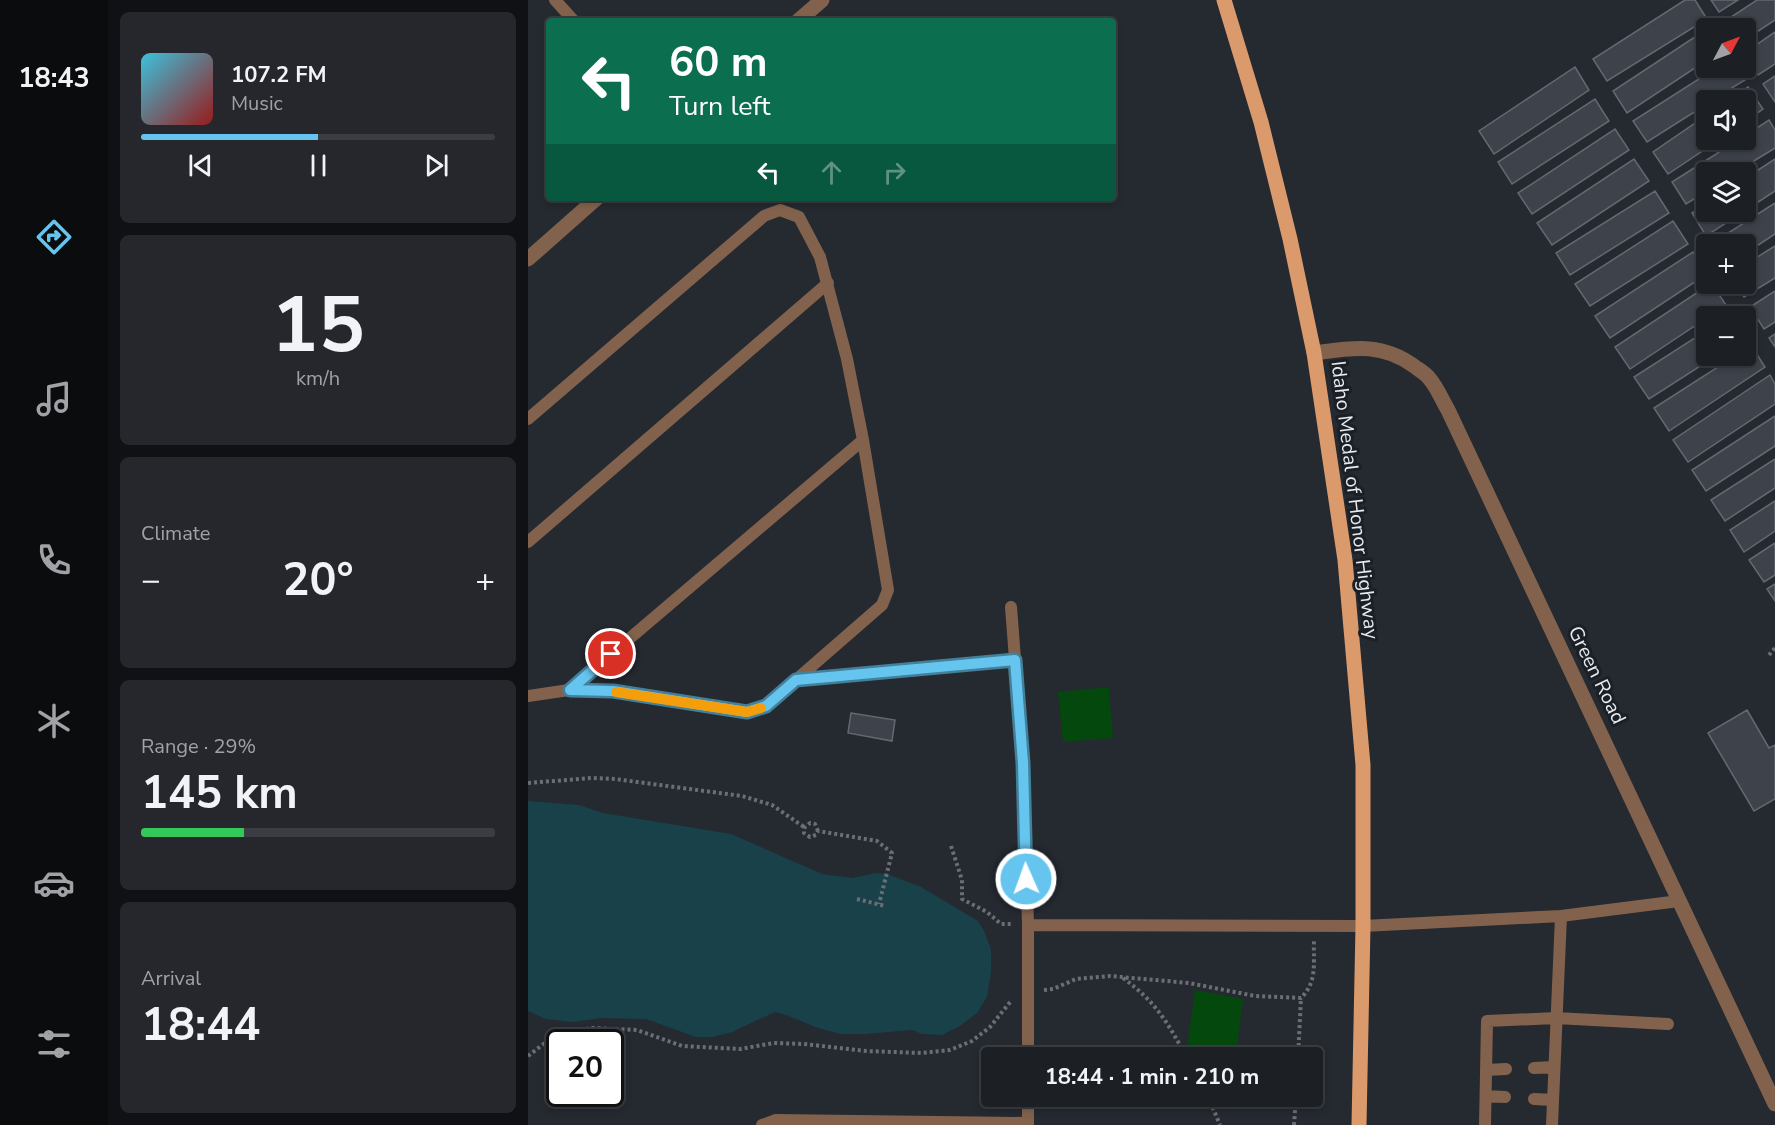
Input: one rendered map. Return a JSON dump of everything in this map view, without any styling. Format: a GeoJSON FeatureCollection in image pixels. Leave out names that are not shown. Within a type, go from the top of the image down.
{"type":"FeatureCollection","features":[{"type":"Feature","properties":{"kind":"main road","name":"Idaho Medal of Honor Highway"},"geometry":{"type":"LineString","coordinates":[[1224,0],[1261,122],[1290,239],[1314,353],[1345,560],[1363,765],[1359,1125]]}},
{"type":"Feature","properties":{"kind":"street"},"geometry":{"type":"LineString","coordinates":[[801,18],[822,0]]}},
{"type":"Feature","properties":{"kind":"street"},"geometry":{"type":"LineString","coordinates":[[528,259],[594,201]]}},
{"type":"Feature","properties":{"kind":"street","name":"Green Road"},"geometry":{"type":"LineString","coordinates":[[1314,353],[1367,348],[1385,351],[1403,358],[1428,377],[1448,410],[1775,1104]]}},
{"type":"Feature","properties":{"kind":"lane"},"geometry":{"type":"LineString","coordinates":[[555,0],[571,18]]}},
{"type":"Feature","properties":{"kind":"lane"},"geometry":{"type":"LineString","coordinates":[[528,419],[764,216],[780,210],[799,217],[820,257],[847,359],[888,590],[882,605],[766,706],[747,712],[613,691],[570,690],[528,696]]}},
{"type":"Feature","properties":{"kind":"lane"},"geometry":{"type":"LineString","coordinates":[[528,542],[828,284]]}},
{"type":"Feature","properties":{"kind":"lane"},"geometry":{"type":"LineString","coordinates":[[570,690],[863,440]]}},
{"type":"Feature","properties":{"kind":"lane"},"geometry":{"type":"LineString","coordinates":[[1011,607],[1023,763],[1028,925],[1028,1047]]}},
{"type":"Feature","properties":{"kind":"lane"},"geometry":{"type":"LineString","coordinates":[[796,680],[1015,660]]}},
{"type":"Feature","properties":{"kind":"lane"},"geometry":{"type":"LineString","coordinates":[[1028,925],[1363,926],[1561,916],[1679,901]]}},
{"type":"Feature","properties":{"kind":"lane"},"geometry":{"type":"LineString","coordinates":[[1552,1125],[1561,916]]}},
{"type":"Feature","properties":{"kind":"lane"},"geometry":{"type":"LineString","coordinates":[[1497,1125],[1485,1125],[1487,1021],[1556,1018],[1668,1024]]}},
{"type":"Feature","properties":{"kind":"lane"},"geometry":{"type":"LineString","coordinates":[[1534,1068],[1554,1067]]}},
{"type":"Feature","properties":{"kind":"lane"},"geometry":{"type":"LineString","coordinates":[[1486,1070],[1506,1069]]}},
{"type":"Feature","properties":{"kind":"lane"},"geometry":{"type":"LineString","coordinates":[[1486,1096],[1505,1097]]}},
{"type":"Feature","properties":{"kind":"lane"},"geometry":{"type":"LineString","coordinates":[[1534,1099],[1553,1100]]}},
{"type":"Feature","properties":{"kind":"lane"},"geometry":{"type":"LineString","coordinates":[[762,1125],[776,1120],[1028,1124],[1028,1107]]}},
{"type":"Feature","properties":{"kind":"path"},"geometry":{"type":"LineString","coordinates":[[1769,655],[1775,648]]}},
{"type":"Feature","properties":{"kind":"path"},"geometry":{"type":"LineString","coordinates":[[528,783],[592,778],[615,779],[742,796],[772,806],[804,827]]}},
{"type":"Feature","properties":{"kind":"path"},"geometry":{"type":"LineString","coordinates":[[808,823],[813,823],[817,826],[818,831],[816,835],[810,837],[804,833],[804,827],[808,823]]}},
{"type":"Feature","properties":{"kind":"path"},"geometry":{"type":"LineString","coordinates":[[818,831],[877,841],[892,853],[879,904]]}},
{"type":"Feature","properties":{"kind":"path"},"geometry":{"type":"LineString","coordinates":[[951,846],[962,880],[962,899],[987,912],[1000,924],[1028,925]]}},
{"type":"Feature","properties":{"kind":"path"},"geometry":{"type":"LineString","coordinates":[[857,899],[885,906]]}},
{"type":"Feature","properties":{"kind":"path"},"geometry":{"type":"LineString","coordinates":[[1299,1047],[1301,998],[1309,990],[1313,981],[1314,926]]}},
{"type":"Feature","properties":{"kind":"path"},"geometry":{"type":"LineString","coordinates":[[528,1056],[559,1032],[594,1028],[637,1030],[682,1046],[740,1049],[774,1044],[804,1044],[878,1052],[922,1053],[950,1050],[972,1041],[990,1027],[1008,1003],[1028,992],[1053,989],[1076,979],[1088,977],[1189,983],[1255,996],[1301,998]]}},
{"type":"Feature","properties":{"kind":"path"},"geometry":{"type":"LineString","coordinates":[[1123,978],[1144,994],[1160,1012],[1181,1047]]}},
{"type":"Feature","properties":{"kind":"path"},"geometry":{"type":"LineString","coordinates":[[1213,1107],[1220,1125]]}},
{"type":"Feature","properties":{"kind":"path"},"geometry":{"type":"LineString","coordinates":[[1294,1125],[1295,1107]]}},
{"type":"Feature","properties":{"kind":"green space"},"geometry":{"type":"Polygon","coordinates":[[[1109,687],[1113,738],[1063,742],[1058,692],[1109,687]]]}},
{"type":"Feature","properties":{"kind":"green space"},"geometry":{"type":"Polygon","coordinates":[[[1195,990],[1243,999],[1237,1047],[1187,1047],[1195,990]]]}},
{"type":"Feature","properties":{"kind":"water"},"geometry":{"type":"Polygon","coordinates":[[[528,801],[579,805],[603,813],[731,834],[822,874],[853,878],[875,873],[887,874],[921,887],[978,921],[984,931],[991,949],[991,972],[987,997],[977,1013],[960,1026],[942,1035],[922,1034],[912,1030],[841,1034],[775,1012],[732,1032],[713,1037],[696,1037],[646,1019],[601,1018],[573,1022],[546,1019],[528,1011],[528,801]]]}},
{"type":"Feature","properties":{"kind":"building"},"geometry":{"type":"Polygon","coordinates":[[[1685,0],[1695,0],[1706,18],[1696,18],[1696,26],[1607,81],[1593,59],[1685,0]]]}},
{"type":"Feature","properties":{"kind":"building"},"geometry":{"type":"Polygon","coordinates":[[[1711,0],[1738,0],[1719,12],[1711,0]]]}},
{"type":"Feature","properties":{"kind":"building"},"geometry":{"type":"Polygon","coordinates":[[[1757,0],[1775,0],[1775,20],[1756,32],[1756,18],[1730,18],[1757,0]]]}},
{"type":"Feature","properties":{"kind":"building"},"geometry":{"type":"Polygon","coordinates":[[[1775,32],[1775,64],[1758,75],[1756,72],[1756,45],[1775,32]]]}},
{"type":"Feature","properties":{"kind":"building"},"geometry":{"type":"Polygon","coordinates":[[[1696,36],[1696,67],[1627,113],[1613,91],[1696,36]]]}},
{"type":"Feature","properties":{"kind":"building"},"geometry":{"type":"Polygon","coordinates":[[[1575,67],[1589,90],[1494,154],[1479,131],[1575,67]]]}},
{"type":"Feature","properties":{"kind":"building"},"geometry":{"type":"Polygon","coordinates":[[[1775,76],[1775,102],[1763,84],[1775,76]]]}},
{"type":"Feature","properties":{"kind":"building"},"geometry":{"type":"Polygon","coordinates":[[[1700,78],[1744,78],[1745,80],[1728,90],[1696,90],[1696,111],[1647,142],[1633,121],[1700,78]]]}},
{"type":"Feature","properties":{"kind":"building"},"geometry":{"type":"Polygon","coordinates":[[[1595,99],[1609,121],[1512,184],[1498,162],[1595,99]]]}},
{"type":"Feature","properties":{"kind":"building"},"geometry":{"type":"Polygon","coordinates":[[[1756,99],[1763,109],[1756,114],[1756,99]]]}},
{"type":"Feature","properties":{"kind":"building"},"geometry":{"type":"Polygon","coordinates":[[[1769,120],[1775,130],[1775,148],[1752,162],[1703,162],[1722,150],[1756,150],[1756,128],[1769,120]]]}},
{"type":"Feature","properties":{"kind":"building"},"geometry":{"type":"Polygon","coordinates":[[[1696,123],[1696,150],[1704,150],[1668,174],[1653,152],[1696,123]]]}},
{"type":"Feature","properties":{"kind":"building"},"geometry":{"type":"Polygon","coordinates":[[[1615,129],[1629,150],[1532,214],[1518,193],[1615,129]]]}},
{"type":"Feature","properties":{"kind":"building"},"geometry":{"type":"Polygon","coordinates":[[[1634,159],[1649,181],[1552,245],[1537,223],[1634,159]]]}},
{"type":"Feature","properties":{"kind":"building"},"geometry":{"type":"Polygon","coordinates":[[[1775,159],[1775,191],[1756,203],[1756,171],[1775,159]]]}},
{"type":"Feature","properties":{"kind":"building"},"geometry":{"type":"Polygon","coordinates":[[[1696,167],[1696,198],[1686,204],[1672,182],[1696,167]]]}},
{"type":"Feature","properties":{"kind":"building"},"geometry":{"type":"Polygon","coordinates":[[[1655,191],[1669,213],[1570,275],[1556,253],[1655,191]]]}},
{"type":"Feature","properties":{"kind":"building"},"geometry":{"type":"Polygon","coordinates":[[[1775,203],[1775,234],[1756,246],[1756,234],[1727,234],[1745,222],[1756,222],[1756,215],[1775,203]]]}},
{"type":"Feature","properties":{"kind":"building"},"geometry":{"type":"Polygon","coordinates":[[[1673,221],[1688,244],[1590,306],[1575,284],[1673,221]]]}},
{"type":"Feature","properties":{"kind":"building"},"geometry":{"type":"Polygon","coordinates":[[[1697,222],[1728,222],[1709,234],[1705,234],[1697,222]]]}},
{"type":"Feature","properties":{"kind":"building"},"geometry":{"type":"Polygon","coordinates":[[[1775,246],[1775,278],[1756,290],[1756,258],[1775,246]]]}},
{"type":"Feature","properties":{"kind":"building"},"geometry":{"type":"Polygon","coordinates":[[[1693,252],[1696,257],[1696,281],[1610,338],[1595,316],[1693,252]]]}},
{"type":"Feature","properties":{"kind":"building"},"geometry":{"type":"Polygon","coordinates":[[[1775,291],[1775,322],[1764,329],[1756,316],[1756,306],[1752,306],[1775,291]]]}},
{"type":"Feature","properties":{"kind":"building"},"geometry":{"type":"Polygon","coordinates":[[[1696,293],[1719,294],[1726,305],[1696,306],[1696,325],[1630,369],[1615,347],[1696,293]]]}},
{"type":"Feature","properties":{"kind":"building"},"geometry":{"type":"Polygon","coordinates":[[[1775,334],[1775,347],[1769,338],[1775,334]]]}},
{"type":"Feature","properties":{"kind":"building"},"geometry":{"type":"Polygon","coordinates":[[[1696,337],[1696,366],[1700,366],[1649,399],[1634,377],[1696,337]]]}},
{"type":"Feature","properties":{"kind":"building"},"geometry":{"type":"Polygon","coordinates":[[[1756,353],[1765,367],[1669,431],[1654,408],[1719,366],[1756,366],[1756,353]]]}},
{"type":"Feature","properties":{"kind":"building"},"geometry":{"type":"Polygon","coordinates":[[[1770,375],[1775,384],[1775,404],[1688,462],[1673,440],[1770,375]]]}},
{"type":"Feature","properties":{"kind":"building"},"geometry":{"type":"Polygon","coordinates":[[[1775,416],[1775,446],[1706,491],[1692,470],[1775,416]]]}},
{"type":"Feature","properties":{"kind":"building"},"geometry":{"type":"Polygon","coordinates":[[[1775,459],[1775,488],[1725,521],[1711,500],[1775,459]]]}},
{"type":"Feature","properties":{"kind":"building"},"geometry":{"type":"Polygon","coordinates":[[[1775,501],[1775,531],[1744,552],[1730,530],[1775,501]]]}},
{"type":"Feature","properties":{"kind":"building"},"geometry":{"type":"Polygon","coordinates":[[[1775,543],[1775,575],[1764,582],[1749,560],[1775,543]]]}},
{"type":"Feature","properties":{"kind":"building"},"geometry":{"type":"Polygon","coordinates":[[[1775,584],[1775,601],[1767,589],[1775,584]]]}},
{"type":"Feature","properties":{"kind":"building"},"geometry":{"type":"Polygon","coordinates":[[[1747,710],[1769,748],[1775,745],[1775,799],[1754,811],[1708,733],[1747,710]]]}},
{"type":"Feature","properties":{"kind":"building"},"geometry":{"type":"Polygon","coordinates":[[[851,713],[895,720],[892,741],[848,733],[851,713]]]}},
{"type":"Feature","properties":{"kind":"slow traffic"},"geometry":{"type":"LineString","coordinates":[[616,692],[747,712],[761,708]]}},
{"type":"Feature","properties":{"kind":"route"},"geometry":{"type":"LineString","coordinates":[[611,654],[570,690],[613,691],[747,712],[766,706],[796,680],[1015,660],[1023,763],[1026,879]]}}]}
